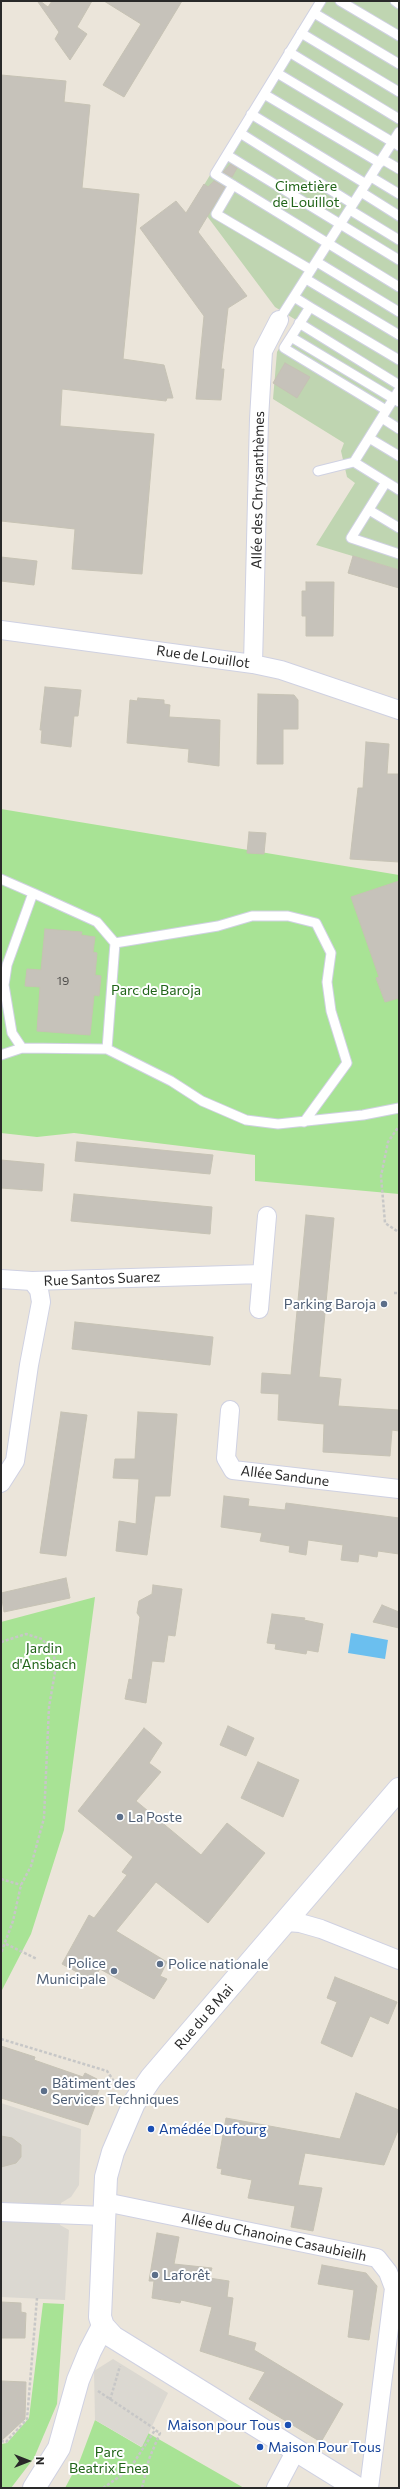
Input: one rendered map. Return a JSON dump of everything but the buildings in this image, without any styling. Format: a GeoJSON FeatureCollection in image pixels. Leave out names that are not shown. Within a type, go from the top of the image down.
{"type":"FeatureCollection","features":[{"type":"Feature","properties":{"kind":"street","name":"Allée des Chrysanthèmes"},"geometry":{"type":"LineString","coordinates":[[253,664],[259,419],[263,351],[280,320]]}},
{"type":"Feature","properties":{"kind":"street","name":"Rue de Louillot"},"geometry":{"type":"LineString","coordinates":[[1,630],[253,664],[280,670],[399,710]]}},
{"type":"Feature","properties":{"kind":"street"},"geometry":{"type":"LineString","coordinates":[[259,1309],[267,1216]]}},
{"type":"Feature","properties":{"kind":"street","name":"Rue Santos Suarez"},"geometry":{"type":"LineString","coordinates":[[32,1282],[262,1274]]}},
{"type":"Feature","properties":{"kind":"street"},"geometry":{"type":"LineString","coordinates":[[1,1279],[32,1282]]}},
{"type":"Feature","properties":{"kind":"street","name":"Rue Santos Suarez"},"geometry":{"type":"LineString","coordinates":[[1,1483],[15,1461],[29,1365],[41,1302],[39,1290],[32,1282]]}},
{"type":"Feature","properties":{"kind":"street","name":"Allée Sandune"},"geometry":{"type":"LineString","coordinates":[[230,1410],[226,1458],[233,1470],[399,1489]]}},
{"type":"Feature","properties":{"kind":"street","name":"Rue du 8 Mai"},"geometry":{"type":"LineString","coordinates":[[104,2326],[100,2317],[106,2177],[113,2152],[134,2103],[151,2078],[399,1789]]}},
{"type":"Feature","properties":{"kind":"street"},"geometry":{"type":"LineString","coordinates":[[286,1922],[320,1929],[399,1960]]}},
{"type":"Feature","properties":{"kind":"street","name":"Allée du Chanoine Casaubieilh"},"geometry":{"type":"LineString","coordinates":[[1,2212],[105,2209],[377,2258],[388,2272],[394,2288],[369,2488]]}},
{"type":"Feature","properties":{"kind":"street"},"geometry":{"type":"LineString","coordinates":[[34,2488],[59,2448],[78,2380],[90,2350],[104,2326],[113,2336],[295,2452],[357,2488]]}},
{"type":"Feature","properties":{"kind":"street"},"geometry":{"type":"LineString","coordinates":[[276,2488],[295,2452]]}},
{"type":"Feature","properties":{"kind":"lane"},"geometry":{"type":"LineString","coordinates":[[321,1],[214,174],[399,287]]}},
{"type":"Feature","properties":{"kind":"lane"},"geometry":{"type":"LineString","coordinates":[[340,1],[399,36]]}},
{"type":"Feature","properties":{"kind":"lane"},"geometry":{"type":"LineString","coordinates":[[394,1],[399,4]]}},
{"type":"Feature","properties":{"kind":"lane"},"geometry":{"type":"LineString","coordinates":[[314,13],[399,64]]}},
{"type":"Feature","properties":{"kind":"lane"},"geometry":{"type":"LineString","coordinates":[[301,33],[399,92]]}},
{"type":"Feature","properties":{"kind":"lane"},"geometry":{"type":"LineString","coordinates":[[290,52],[399,119]]}},
{"type":"Feature","properties":{"kind":"lane"},"geometry":{"type":"LineString","coordinates":[[277,73],[396,144]]}},
{"type":"Feature","properties":{"kind":"lane"},"geometry":{"type":"LineString","coordinates":[[264,94],[381,161],[399,169]]}},
{"type":"Feature","properties":{"kind":"lane"},"geometry":{"type":"LineString","coordinates":[[251,114],[366,184],[399,216]]}},
{"type":"Feature","properties":{"kind":"lane"},"geometry":{"type":"LineString","coordinates":[[280,320],[381,161],[396,144],[399,132]]}},
{"type":"Feature","properties":{"kind":"lane"},"geometry":{"type":"LineString","coordinates":[[240,133],[399,240]]}},
{"type":"Feature","properties":{"kind":"lane"},"geometry":{"type":"LineString","coordinates":[[227,155],[341,223],[399,260]]}},
{"type":"Feature","properties":{"kind":"lane"},"geometry":{"type":"LineString","coordinates":[[366,184],[399,194]]}},
{"type":"Feature","properties":{"kind":"lane"},"geometry":{"type":"LineString","coordinates":[[233,185],[216,214],[311,270]]}},
{"type":"Feature","properties":{"kind":"lane"},"geometry":{"type":"LineString","coordinates":[[317,262],[399,312]]}},
{"type":"Feature","properties":{"kind":"lane"},"geometry":{"type":"LineString","coordinates":[[306,279],[399,335]]}},
{"type":"Feature","properties":{"kind":"lane"},"geometry":{"type":"LineString","coordinates":[[294,297],[399,360]]}},
{"type":"Feature","properties":{"kind":"lane"},"geometry":{"type":"LineString","coordinates":[[310,307],[284,348],[384,414],[399,429]]}},
{"type":"Feature","properties":{"kind":"lane"},"geometry":{"type":"LineString","coordinates":[[300,323],[399,385]]}},
{"type":"Feature","properties":{"kind":"lane"},"geometry":{"type":"LineString","coordinates":[[290,337],[396,401]]}},
{"type":"Feature","properties":{"kind":"lane"},"geometry":{"type":"LineString","coordinates":[[354,462],[384,414],[396,401],[399,390]]}},
{"type":"Feature","properties":{"kind":"lane"},"geometry":{"type":"LineString","coordinates":[[369,438],[399,456]]}},
{"type":"Feature","properties":{"kind":"lane"},"geometry":{"type":"LineString","coordinates":[[318,470],[354,462],[399,490]]}},
{"type":"Feature","properties":{"kind":"lane"},"geometry":{"type":"LineString","coordinates":[[386,482],[350,538],[399,554]]}},
{"type":"Feature","properties":{"kind":"lane"},"geometry":{"type":"LineString","coordinates":[[369,510],[399,528]]}},
{"type":"Feature","properties":{"kind":"lane"},"geometry":{"type":"LineString","coordinates":[[1,879],[97,922],[115,943],[107,1049]]}},
{"type":"Feature","properties":{"kind":"lane"},"geometry":{"type":"LineString","coordinates":[[22,1048],[12,1033],[4,985],[7,965],[33,893]]}},
{"type":"Feature","properties":{"kind":"lane"},"geometry":{"type":"LineString","coordinates":[[115,943],[218,926],[252,916],[288,916],[316,923],[331,953],[327,982],[330,1011],[347,1063],[304,1122]]}},
{"type":"Feature","properties":{"kind":"lane"},"geometry":{"type":"LineString","coordinates":[[1,1055],[22,1048],[107,1049],[171,1081],[202,1101],[246,1120],[278,1124],[304,1122],[399,1108]]}},
{"type":"Feature","properties":{"kind":"path"},"geometry":{"type":"LineString","coordinates":[[397,1231],[386,1223],[381,1176],[388,1142],[399,1126]]}},
{"type":"Feature","properties":{"kind":"path"},"geometry":{"type":"LineString","coordinates":[[394,1293],[399,1293]]}},
{"type":"Feature","properties":{"kind":"path"},"geometry":{"type":"LineString","coordinates":[[1,1642],[26,1634],[42,1639],[54,1653],[55,1672],[49,1708],[44,1818],[31,1866],[21,1885],[6,1944],[1,1953]]}},
{"type":"Feature","properties":{"kind":"path"},"geometry":{"type":"LineString","coordinates":[[1,1879],[21,1885]]}},
{"type":"Feature","properties":{"kind":"path"},"geometry":{"type":"LineString","coordinates":[[6,1944],[37,1959]]}},
{"type":"Feature","properties":{"kind":"path"},"geometry":{"type":"LineString","coordinates":[[1,2039],[107,2071],[115,2083]]}},
{"type":"Feature","properties":{"kind":"path"},"geometry":{"type":"LineString","coordinates":[[1,2441],[6,2442],[27,2419],[37,2298]]}},
{"type":"Feature","properties":{"kind":"path"},"geometry":{"type":"LineString","coordinates":[[110,2400],[121,2364]]}},
{"type":"Feature","properties":{"kind":"path"},"geometry":{"type":"LineString","coordinates":[[94,2388],[160,2433],[149,2459],[142,2488]]}},
{"type":"Feature","properties":{"kind":"path"},"geometry":{"type":"LineString","coordinates":[[104,2488],[129,2470],[155,2430]]}},
{"type":"Feature","properties":{"kind":"green space","name":"Cimetière de Louillot"},"geometry":{"type":"Polygon","coordinates":[[[315,1],[399,1],[399,570],[316,545],[355,483],[347,477],[341,451],[344,443],[273,399],[277,352],[296,320],[275,307],[195,200],[315,1]]]}},
{"type":"Feature","properties":{"kind":"green space","name":"Parc de Baroja"},"geometry":{"type":"Polygon","coordinates":[[[1,809],[399,875],[399,1194],[255,1181],[255,1155],[74,1133],[37,1137],[1,1133],[1,809]]]}},
{"type":"Feature","properties":{"kind":"green space","name":"Jardin d'Ansbach"},"geometry":{"type":"Polygon","coordinates":[[[95,1597],[64,1830],[31,1934],[1,1992],[1,1622],[95,1597]]]}},
{"type":"Feature","properties":{"kind":"green space"},"geometry":{"type":"Polygon","coordinates":[[[43,2303],[64,2304],[57,2404],[34,2458],[11,2488],[1,2488],[1,2444],[7,2443],[29,2418],[43,2303]]]}},
{"type":"Feature","properties":{"kind":"green space","name":"Parc Beatrix Enea"},"geometry":{"type":"Polygon","coordinates":[[[95,2420],[141,2447],[148,2433],[244,2488],[65,2488],[80,2460],[95,2420]]]}},
{"type":"Feature","properties":{"kind":"shaded area"},"geometry":{"type":"Polygon","coordinates":[[[1,2103],[81,2129],[79,2185],[71,2197],[61,2203],[60,2225],[69,2230],[65,2300],[1,2297],[1,2103]]]}},
{"type":"Feature","properties":{"kind":"shaded area"},"geometry":{"type":"Polygon","coordinates":[[[113,2359],[168,2393],[142,2447],[95,2420],[94,2371],[113,2359]]]}},
{"type":"Feature","properties":{"kind":"water"},"geometry":{"type":"Polygon","coordinates":[[[351,1633],[388,1640],[385,1659],[348,1653],[351,1633]]]}},
{"type":"Feature","properties":{"kind":"place","name":"Parking Baroja"},"geometry":{"type":"Point","coordinates":[384,1304]}},
{"type":"Feature","properties":{"kind":"place","name":"La Poste"},"geometry":{"type":"Point","coordinates":[120,1817]}},
{"type":"Feature","properties":{"kind":"place","name":"Police nationale"},"geometry":{"type":"Point","coordinates":[160,1964]}},
{"type":"Feature","properties":{"kind":"place","name":"Police Municipale"},"geometry":{"type":"Point","coordinates":[114,1971]}},
{"type":"Feature","properties":{"kind":"place","name":"Bâtiment des Services Techniques"},"geometry":{"type":"Point","coordinates":[44,2091]}},
{"type":"Feature","properties":{"kind":"place","name":"Amédée Dufourg"},"geometry":{"type":"Point","coordinates":[151,2129]}},
{"type":"Feature","properties":{"kind":"place","name":"Laforêt"},"geometry":{"type":"Point","coordinates":[155,2275]}},
{"type":"Feature","properties":{"kind":"place","name":"Maison pour Tous"},"geometry":{"type":"Point","coordinates":[288,2425]}},
{"type":"Feature","properties":{"kind":"place","name":"Maison Pour Tous"},"geometry":{"type":"Point","coordinates":[260,2447]}}]}
